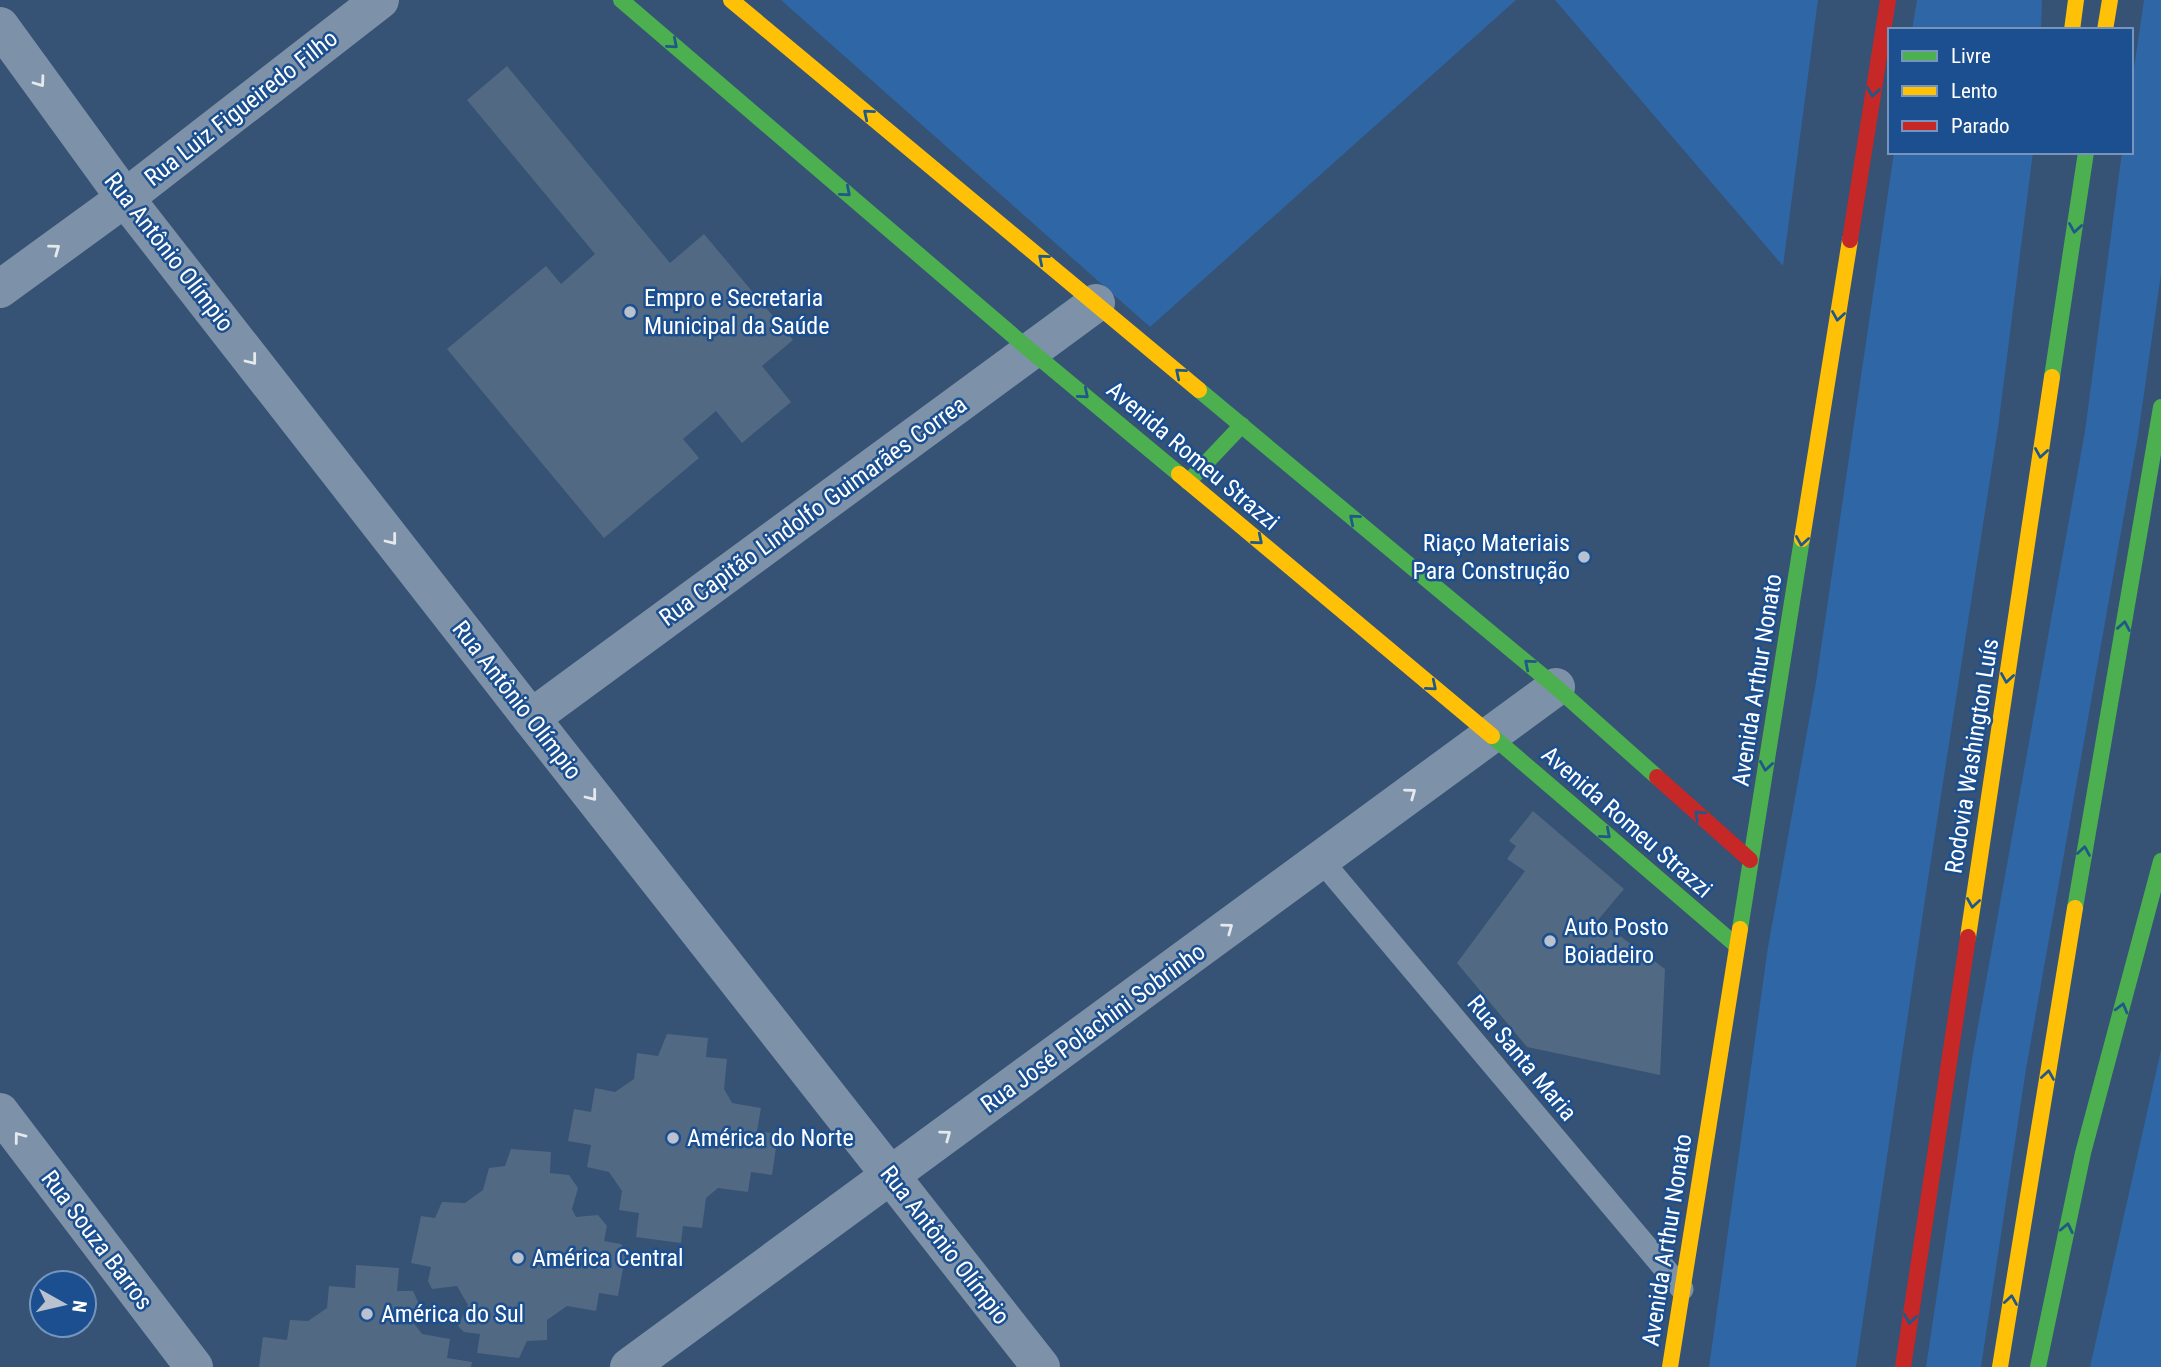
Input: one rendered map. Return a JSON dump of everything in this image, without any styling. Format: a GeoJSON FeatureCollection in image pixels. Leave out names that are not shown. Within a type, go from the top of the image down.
{"type":"FeatureCollection","features":[{"type":"Feature","properties":{"kind":"main road","name":"Avenida Romeu Strazzi"},"geometry":{"type":"LineString","coordinates":[[621,0],[1031,351],[1490,735],[1737,946]]}},
{"type":"Feature","properties":{"kind":"main road"},"geometry":{"type":"LineString","coordinates":[[731,0],[1556,687],[1751,860]]}},
{"type":"Feature","properties":{"kind":"main road","name":"Avenida Arthur Nonato"},"geometry":{"type":"LineString","coordinates":[[1666,1363],[1682,1289],[1888,0]]}},
{"type":"Feature","properties":{"kind":"main road"},"geometry":{"type":"LineString","coordinates":[[2072,28],[2076,0]]}},
{"type":"Feature","properties":{"kind":"main road"},"geometry":{"type":"LineString","coordinates":[[2105,28],[2110,0]]}},
{"type":"Feature","properties":{"kind":"main road","name":"Rodovia Washington Luís"},"geometry":{"type":"LineString","coordinates":[[1903,1367],[2085,155]]}},
{"type":"Feature","properties":{"kind":"main road"},"geometry":{"type":"LineString","coordinates":[[2000,1367],[2161,407]]}},
{"type":"Feature","properties":{"kind":"main road"},"geometry":{"type":"LineString","coordinates":[[1188,482],[1242,425]]}},
{"type":"Feature","properties":{"kind":"main road"},"geometry":{"type":"LineString","coordinates":[[2038,1367],[2083,1153],[2161,861]]}},
{"type":"Feature","properties":{"kind":"street","name":"Rua Luiz Figueiredo Filho"},"geometry":{"type":"LineString","coordinates":[[0,289],[125,198],[380,0]]}},
{"type":"Feature","properties":{"kind":"street","name":"Rua Antônio Olímpio"},"geometry":{"type":"LineString","coordinates":[[0,26],[125,198],[1041,1367]]}},
{"type":"Feature","properties":{"kind":"street","name":"Rua Capitão Lindolfo Guimarães Correa"},"geometry":{"type":"LineString","coordinates":[[531,718],[1096,303]]}},
{"type":"Feature","properties":{"kind":"street","name":"Rua José Polachini Sobrinho"},"geometry":{"type":"LineString","coordinates":[[629,1367],[1556,687]]}},
{"type":"Feature","properties":{"kind":"street","name":"Rua Souza Barros"},"geometry":{"type":"LineString","coordinates":[[0,1112],[194,1367]]}},
{"type":"Feature","properties":{"kind":"lane","name":"Rua Santa Maria"},"geometry":{"type":"LineString","coordinates":[[1321,860],[1682,1289]]}},
{"type":"Feature","properties":{"kind":"shaded area"},"geometry":{"type":"Polygon","coordinates":[[[781,0],[1516,0],[1150,327],[781,0]]]}},
{"type":"Feature","properties":{"kind":"shaded area"},"geometry":{"type":"Polygon","coordinates":[[[1555,0],[1818,0],[1783,266],[1555,0]]]}},
{"type":"Feature","properties":{"kind":"shaded area"},"geometry":{"type":"Polygon","coordinates":[[[1917,0],[2042,0],[2041,28],[1912,28],[1917,0]]]}},
{"type":"Feature","properties":{"kind":"shaded area"},"geometry":{"type":"Polygon","coordinates":[[[2144,0],[2161,0],[2161,274],[2138,436],[2026,1069],[1981,1367],[1926,1367],[1972,1059],[2085,431],[2122,154],[2133,154],[2133,74],[2144,0]]]}},
{"type":"Feature","properties":{"kind":"shaded area"},"geometry":{"type":"Polygon","coordinates":[[[1894,154],[2033,154],[1998,428],[1856,1367],[1709,1367],[1768,947],[1816,682],[1894,154]]]}},
{"type":"Feature","properties":{"kind":"shaded area"},"geometry":{"type":"Polygon","coordinates":[[[2161,1050],[2161,1367],[2090,1367],[2161,1050]]]}},
{"type":"Feature","properties":{"kind":"building","name":"Empro e Secretaria Municipal da Saúde"},"geometry":{"type":"Polygon","coordinates":[[[507,66],[670,263],[704,234],[793,340],[762,366],[791,402],[742,443],[716,411],[683,439],[699,458],[604,538],[447,349],[546,266],[561,284],[595,254],[467,100],[507,66]]]}},
{"type":"Feature","properties":{"kind":"building","name":"Auto Posto Boiadeiro"},"geometry":{"type":"Polygon","coordinates":[[[1533,811],[1624,889],[1598,920],[1665,969],[1660,1075],[1527,1047],[1457,963],[1525,871],[1507,859],[1516,846],[1509,841],[1533,811]]]}},
{"type":"Feature","properties":{"kind":"building","name":"América do Norte"},"geometry":{"type":"Polygon","coordinates":[[[667,1034],[708,1038],[706,1057],[727,1059],[724,1089],[732,1103],[761,1108],[757,1131],[778,1134],[772,1175],[751,1172],[748,1192],[718,1188],[706,1198],[702,1228],[683,1226],[681,1243],[636,1237],[639,1213],[619,1210],[622,1191],[609,1172],[587,1167],[591,1145],[568,1141],[574,1109],[591,1112],[595,1088],[615,1092],[634,1079],[637,1053],[658,1056],[667,1034]]]}},
{"type":"Feature","properties":{"kind":"building","name":"América Central"},"geometry":{"type":"Polygon","coordinates":[[[511,1149],[551,1152],[550,1173],[569,1175],[578,1188],[572,1209],[576,1217],[598,1215],[607,1226],[604,1241],[621,1244],[626,1252],[618,1296],[599,1293],[596,1311],[567,1306],[547,1320],[547,1340],[527,1341],[519,1358],[477,1353],[480,1334],[464,1332],[458,1326],[468,1305],[457,1286],[432,1289],[428,1281],[431,1267],[411,1263],[421,1216],[435,1218],[442,1202],[465,1203],[483,1190],[489,1168],[505,1166],[511,1149]]]}},
{"type":"Feature","properties":{"kind":"building","name":"América do Sul"},"geometry":{"type":"Polygon","coordinates":[[[356,1265],[399,1268],[397,1291],[413,1291],[420,1306],[412,1321],[422,1334],[450,1339],[447,1358],[472,1362],[471,1367],[259,1367],[263,1337],[287,1340],[290,1320],[308,1321],[327,1308],[329,1286],[355,1288],[356,1265]]]}},
{"type":"Feature","properties":{"kind":"traffic: fast"},"geometry":{"type":"LineString","coordinates":[[621,0],[1179,474]]}},
{"type":"Feature","properties":{"kind":"traffic: fast"},"geometry":{"type":"LineString","coordinates":[[2052,377],[2086,154]]}},
{"type":"Feature","properties":{"kind":"traffic: fast"},"geometry":{"type":"LineString","coordinates":[[1199,390],[1556,687],[1657,777]]}},
{"type":"Feature","properties":{"kind":"traffic: fast"},"geometry":{"type":"LineString","coordinates":[[2075,908],[2161,407]]}},
{"type":"Feature","properties":{"kind":"traffic: fast"},"geometry":{"type":"LineString","coordinates":[[1188,482],[1242,425]]}},
{"type":"Feature","properties":{"kind":"traffic: fast"},"geometry":{"type":"LineString","coordinates":[[1740,929],[1802,539]]}},
{"type":"Feature","properties":{"kind":"traffic: fast"},"geometry":{"type":"LineString","coordinates":[[1492,736],[1737,946]]}},
{"type":"Feature","properties":{"kind":"traffic: fast"},"geometry":{"type":"LineString","coordinates":[[2038,1367],[2083,1153],[2161,861]]}},
{"type":"Feature","properties":{"kind":"traffic: slow"},"geometry":{"type":"LineString","coordinates":[[731,0],[1199,390]]}},
{"type":"Feature","properties":{"kind":"traffic: slow"},"geometry":{"type":"LineString","coordinates":[[2072,28],[2076,0]]}},
{"type":"Feature","properties":{"kind":"traffic: slow"},"geometry":{"type":"LineString","coordinates":[[2105,28],[2110,0]]}},
{"type":"Feature","properties":{"kind":"traffic: slow"},"geometry":{"type":"LineString","coordinates":[[1802,539],[1850,240]]}},
{"type":"Feature","properties":{"kind":"traffic: slow"},"geometry":{"type":"LineString","coordinates":[[1968,937],[2052,377]]}},
{"type":"Feature","properties":{"kind":"traffic: slow"},"geometry":{"type":"LineString","coordinates":[[1179,474],[1492,736]]}},
{"type":"Feature","properties":{"kind":"traffic: slow"},"geometry":{"type":"LineString","coordinates":[[2000,1367],[2075,908]]}},
{"type":"Feature","properties":{"kind":"traffic: slow"},"geometry":{"type":"LineString","coordinates":[[1670,1367],[1740,929]]}},
{"type":"Feature","properties":{"kind":"traffic: jam"},"geometry":{"type":"LineString","coordinates":[[1850,240],[1888,0]]}},
{"type":"Feature","properties":{"kind":"traffic: jam"},"geometry":{"type":"LineString","coordinates":[[1657,777],[1750,860]]}},
{"type":"Feature","properties":{"kind":"traffic: jam"},"geometry":{"type":"LineString","coordinates":[[1903,1367],[1968,937]]}},
{"type":"Feature","properties":{"kind":"place","name":"Empro e Secretaria Municipal da Saúde"},"geometry":{"type":"Point","coordinates":[630,312]}},
{"type":"Feature","properties":{"kind":"place","name":"Riaço Materiais Para Construção"},"geometry":{"type":"Point","coordinates":[1584,557]}},
{"type":"Feature","properties":{"kind":"place","name":"Auto Posto Boiadeiro"},"geometry":{"type":"Point","coordinates":[1550,941]}},
{"type":"Feature","properties":{"kind":"place","name":"América do Norte"},"geometry":{"type":"Point","coordinates":[673,1138]}},
{"type":"Feature","properties":{"kind":"place","name":"América Central"},"geometry":{"type":"Point","coordinates":[518,1258]}},
{"type":"Feature","properties":{"kind":"place","name":"América do Sul"},"geometry":{"type":"Point","coordinates":[367,1314]}}]}
